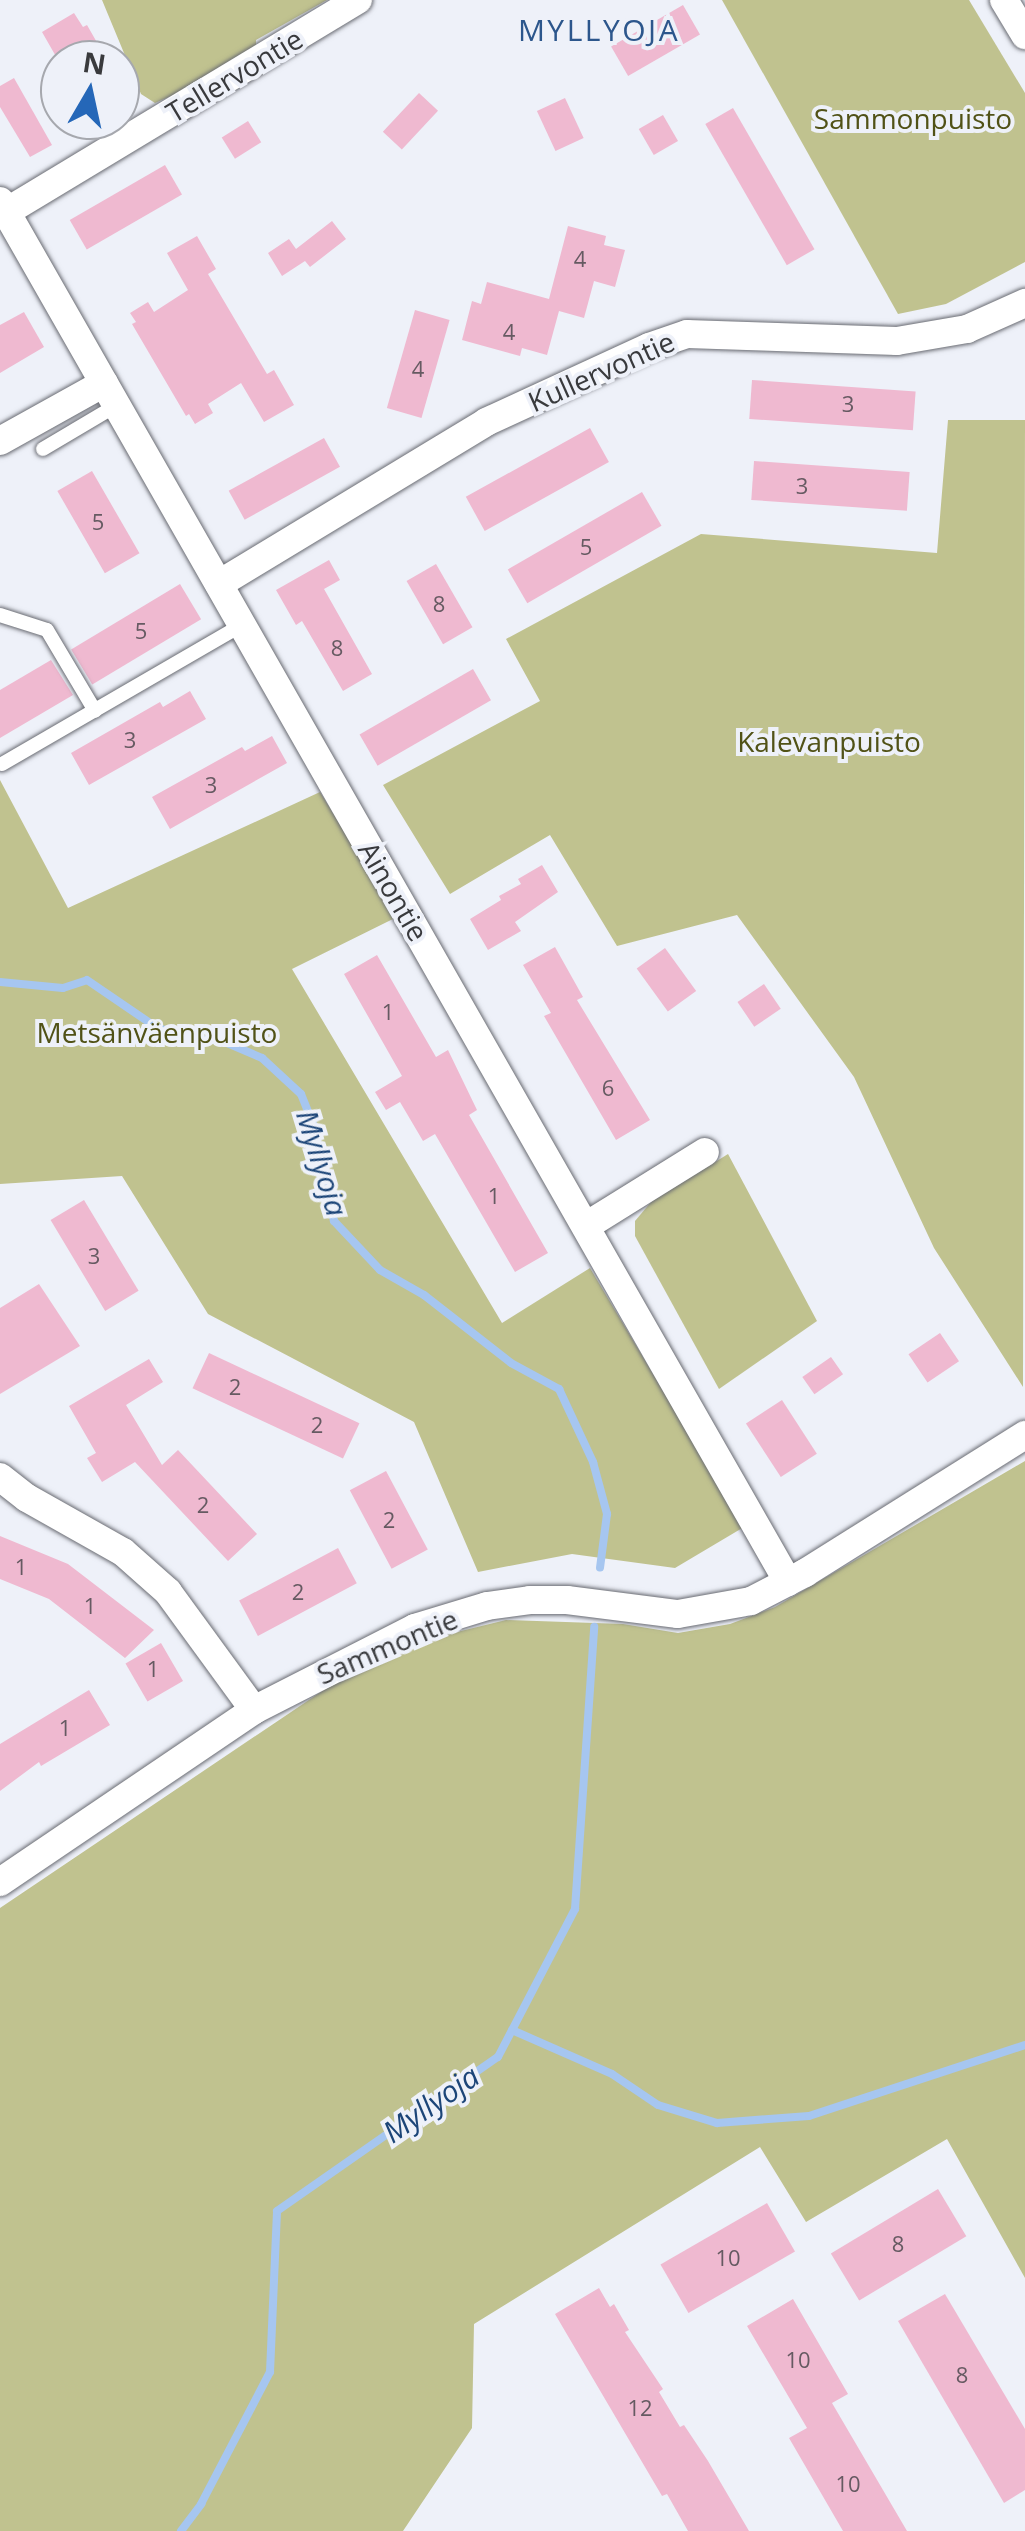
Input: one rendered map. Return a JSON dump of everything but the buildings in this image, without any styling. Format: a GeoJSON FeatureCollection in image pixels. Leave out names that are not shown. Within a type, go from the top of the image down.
{"type":"FeatureCollection","features":[{"type":"Feature","properties":{"kind":"street","name":"Tellervontie"},"geometry":{"type":"LineString","coordinates":[[3,207],[358,0]]}},
{"type":"Feature","properties":{"kind":"street"},"geometry":{"type":"LineString","coordinates":[[1004,0],[1025,35]]}},
{"type":"Feature","properties":{"kind":"street","name":"Ainontie"},"geometry":{"type":"LineString","coordinates":[[3,207],[788,1582]]}},
{"type":"Feature","properties":{"kind":"street","name":"Kullervontie"},"geometry":{"type":"LineString","coordinates":[[218,584],[486,422],[649,347],[687,334],[897,342],[968,329],[1025,302]]}},
{"type":"Feature","properties":{"kind":"street"},"geometry":{"type":"LineString","coordinates":[[0,441],[110,394]]}},
{"type":"Feature","properties":{"kind":"street"},"geometry":{"type":"LineString","coordinates":[[586,1226],[705,1152]]}},
{"type":"Feature","properties":{"kind":"street","name":"Sammontie"},"geometry":{"type":"LineString","coordinates":[[0,1882],[254,1710],[415,1628],[487,1606],[567,1600],[678,1614],[751,1601],[1025,1435]]}},
{"type":"Feature","properties":{"kind":"street"},"geometry":{"type":"LineString","coordinates":[[0,1477],[27,1498],[123,1552],[168,1592],[254,1710]]}},
{"type":"Feature","properties":{"kind":"lane"},"geometry":{"type":"LineString","coordinates":[[43,449],[110,394]]}},
{"type":"Feature","properties":{"kind":"lane"},"geometry":{"type":"LineString","coordinates":[[0,615],[47,630],[95,711]]}},
{"type":"Feature","properties":{"kind":"lane"},"geometry":{"type":"LineString","coordinates":[[2,764],[242,625]]}},
{"type":"Feature","properties":{"kind":"green space"},"geometry":{"type":"Polygon","coordinates":[[[102,0],[327,0],[256,40],[256,46],[194,86],[155,103],[140,92],[140,40],[119,40],[102,0]]]}},
{"type":"Feature","properties":{"kind":"green space","name":"Sammonpuisto"},"geometry":{"type":"Polygon","coordinates":[[[722,0],[969,0],[1025,93],[1025,262],[946,304],[898,314],[722,0]]]}},
{"type":"Feature","properties":{"kind":"green space","name":"Kalevanpuisto"},"geometry":{"type":"Polygon","coordinates":[[[948,420],[1025,420],[1023,1387],[934,1248],[854,1077],[737,915],[617,946],[550,835],[450,894],[383,785],[540,701],[506,639],[701,534],[937,553],[948,420]]]}},
{"type":"Feature","properties":{"kind":"green space","name":"Metsänväenpuisto"},"geometry":{"type":"Polygon","coordinates":[[[0,780],[68,908],[320,792],[397,917],[292,969],[502,1323],[590,1268],[744,1527],[675,1568],[572,1554],[478,1572],[414,1422],[208,1314],[122,1176],[0,1184],[0,780]]]}},
{"type":"Feature","properties":{"kind":"green space"},"geometry":{"type":"Polygon","coordinates":[[[728,1154],[817,1321],[719,1389],[635,1236],[635,1221],[651,1202],[728,1154]]]}},
{"type":"Feature","properties":{"kind":"green space"},"geometry":{"type":"Polygon","coordinates":[[[1025,1461],[1025,2278],[947,2139],[806,2222],[760,2147],[474,2324],[472,2428],[403,2531],[0,2531],[0,1908],[340,1679],[420,1641],[506,1620],[623,1624],[678,1633],[730,1624],[775,1607],[1025,1461]]]}},
{"type":"Feature","properties":{"kind":"waterway","name":"Myllyoja"},"geometry":{"type":"LineString","coordinates":[[0,982],[63,988],[87,980],[156,1027],[193,1040],[220,1040],[262,1058],[301,1094],[314,1127],[334,1221],[380,1270],[424,1295],[511,1363],[559,1389],[593,1462],[607,1514],[600,1568]]}},
{"type":"Feature","properties":{"kind":"waterway","name":"Myllyoja"},"geometry":{"type":"LineString","coordinates":[[181,2531],[201,2504],[270,2372],[277,2211],[498,2057],[575,1909],[594,1627]]}},
{"type":"Feature","properties":{"kind":"waterway"},"geometry":{"type":"LineString","coordinates":[[512,2030],[612,2074],[658,2105],[717,2123],[809,2116],[1025,2045]]}},
{"type":"Feature","properties":{"kind":"district","name":"MYLLYOJA"},"geometry":{"type":"Point","coordinates":[599,30]}}]}
